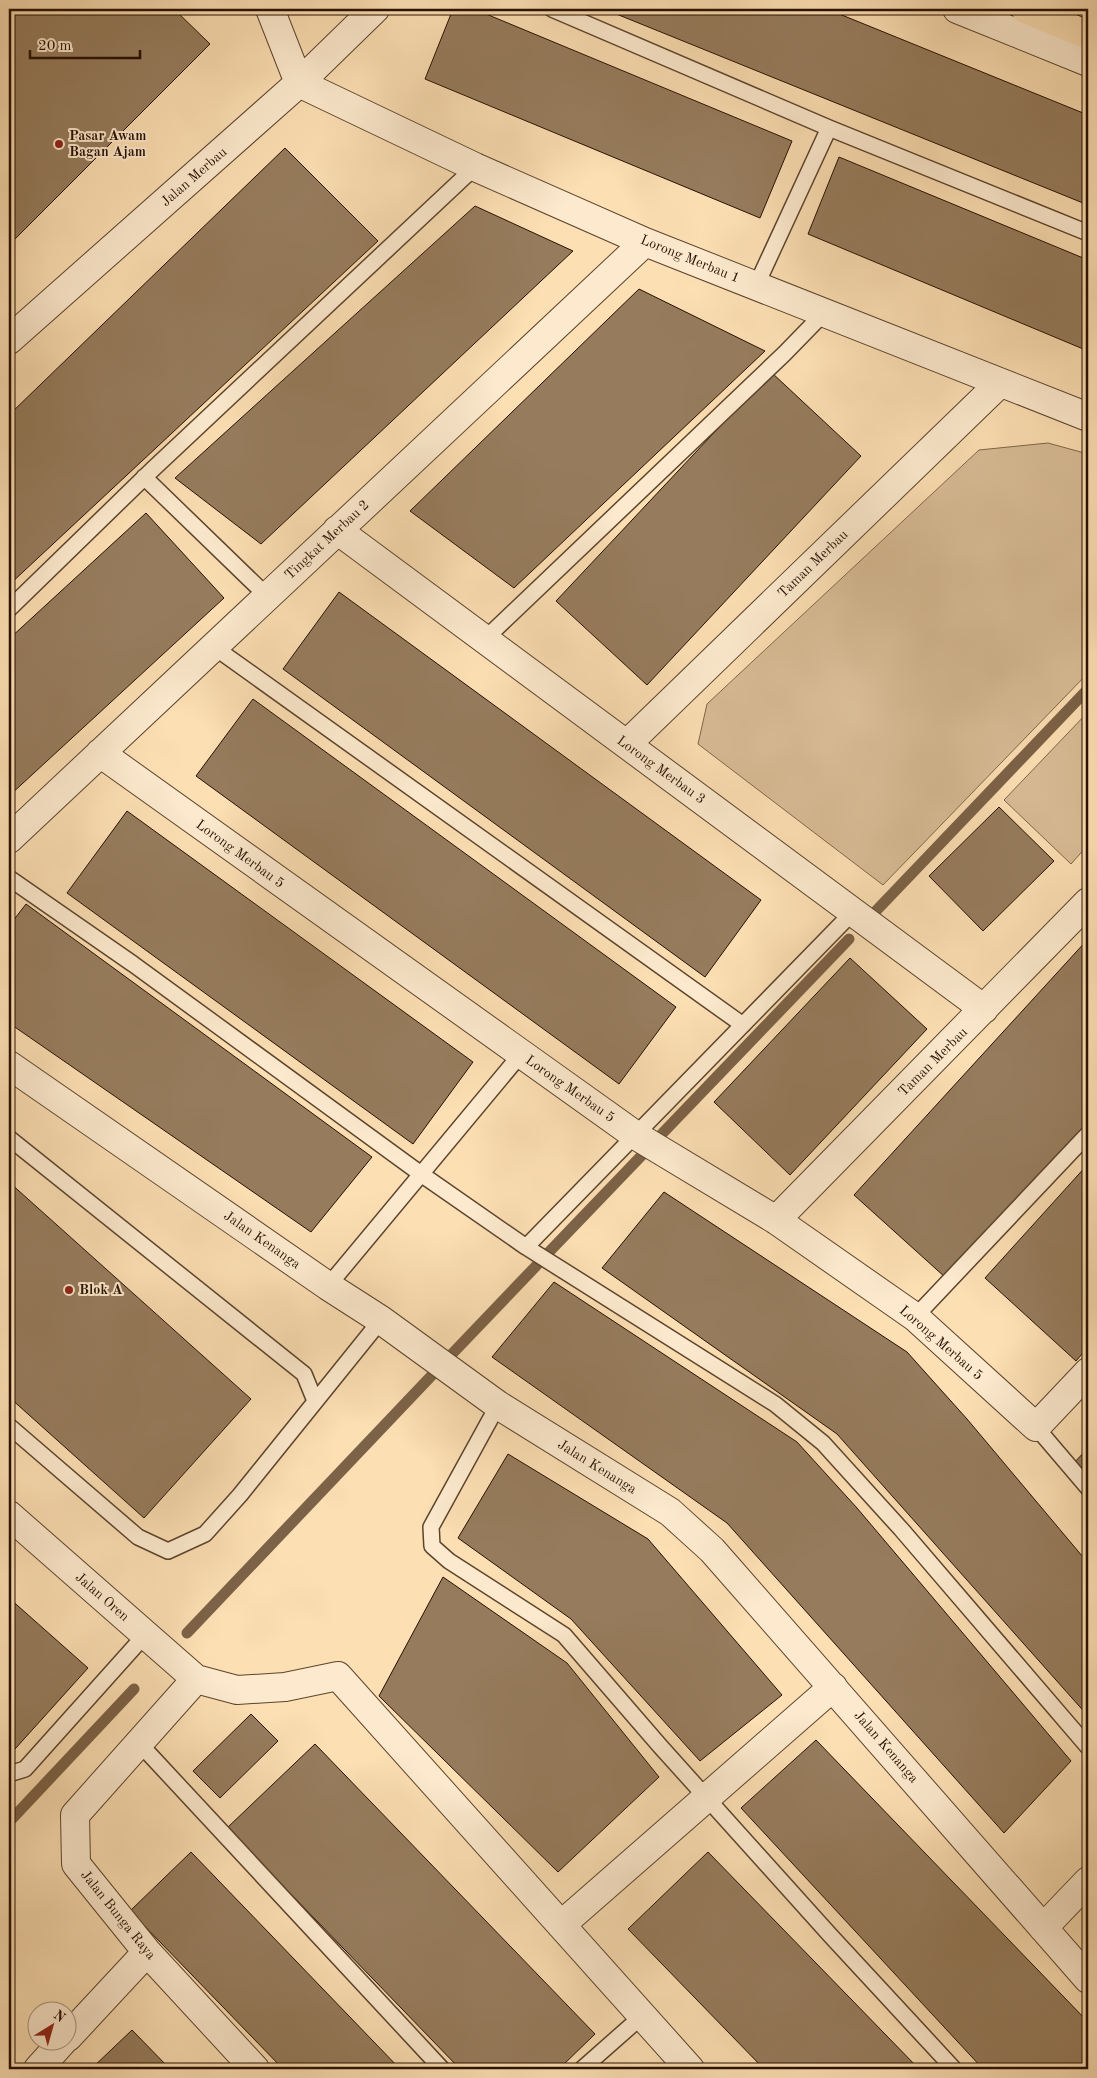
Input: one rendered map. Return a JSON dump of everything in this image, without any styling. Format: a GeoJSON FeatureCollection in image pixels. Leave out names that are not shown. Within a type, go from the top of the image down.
{"type":"FeatureCollection","features":[{"type":"Feature","properties":{"kind":"highway"},"geometry":{"type":"LineString","coordinates":[[1024,9],[1088,36]]}},
{"type":"Feature","properties":{"kind":"street"},"geometry":{"type":"LineString","coordinates":[[270,9],[299,83]]}},
{"type":"Feature","properties":{"kind":"street","name":"Jalan Merbau"},"geometry":{"type":"LineString","coordinates":[[9,340],[299,83],[375,9]]}},
{"type":"Feature","properties":{"kind":"street"},"geometry":{"type":"LineString","coordinates":[[957,9],[1088,62]]}},
{"type":"Feature","properties":{"kind":"street","name":"Lorong Merbau 1"},"geometry":{"type":"LineString","coordinates":[[299,83],[475,167],[645,242],[1088,417]]}},
{"type":"Feature","properties":{"kind":"street","name":"Tingkat Merbau 2"},"geometry":{"type":"LineString","coordinates":[[9,839],[645,242]]}},
{"type":"Feature","properties":{"kind":"street","name":"Taman Merbau"},"geometry":{"type":"LineString","coordinates":[[627,744],[1000,383]]}},
{"type":"Feature","properties":{"kind":"street","name":"Lorong Merbau 3"},"geometry":{"type":"LineString","coordinates":[[337,530],[984,1009]]}},
{"type":"Feature","properties":{"kind":"street","name":"Lorong Merbau 5"},"geometry":{"type":"LineString","coordinates":[[100,753],[635,1135],[776,1220],[915,1317],[1036,1427]]}},
{"type":"Feature","properties":{"kind":"street","name":"Taman Merbau"},"geometry":{"type":"LineString","coordinates":[[776,1220],[1088,902]]}},
{"type":"Feature","properties":{"kind":"street","name":"Jalan Kenanga"},"geometry":{"type":"LineString","coordinates":[[9,1065],[328,1286],[381,1320],[498,1405],[670,1512],[712,1550],[1088,1979]]}},
{"type":"Feature","properties":{"kind":"street"},"geometry":{"type":"LineString","coordinates":[[1036,1427],[1088,1372]]}},
{"type":"Feature","properties":{"kind":"street","name":"Jalan Oren"},"geometry":{"type":"LineString","coordinates":[[9,1515],[196,1679]]}},
{"type":"Feature","properties":{"kind":"street"},"geometry":{"type":"LineString","coordinates":[[196,1679],[237,1690],[285,1687],[338,1676],[690,2069]]}},
{"type":"Feature","properties":{"kind":"street","name":"Jalan Bunga Raya"},"geometry":{"type":"LineString","coordinates":[[196,1679],[75,1815],[76,1864],[146,1952],[255,2069]]}},
{"type":"Feature","properties":{"kind":"street"},"geometry":{"type":"LineString","coordinates":[[561,1925],[833,1687]]}},
{"type":"Feature","properties":{"kind":"street"},"geometry":{"type":"LineString","coordinates":[[1044,1928],[1088,1881]]}},
{"type":"Feature","properties":{"kind":"street"},"geometry":{"type":"LineString","coordinates":[[78,2026],[146,1952]]}},
{"type":"Feature","properties":{"kind":"street"},"geometry":{"type":"LineString","coordinates":[[38,2069],[55,2050]]}},
{"type":"Feature","properties":{"kind":"lane"},"geometry":{"type":"LineString","coordinates":[[552,9],[829,128],[1088,233]]}},
{"type":"Feature","properties":{"kind":"lane"},"geometry":{"type":"LineString","coordinates":[[756,286],[829,128]]}},
{"type":"Feature","properties":{"kind":"lane"},"geometry":{"type":"LineString","coordinates":[[9,609],[144,477],[475,167]]}},
{"type":"Feature","properties":{"kind":"lane"},"geometry":{"type":"LineString","coordinates":[[484,640],[824,314]]}},
{"type":"Feature","properties":{"kind":"lane"},"geometry":{"type":"LineString","coordinates":[[144,477],[267,596]]}},
{"type":"Feature","properties":{"kind":"lane"},"geometry":{"type":"LineString","coordinates":[[214,647],[742,1025]]}},
{"type":"Feature","properties":{"kind":"lane"},"geometry":{"type":"LineString","coordinates":[[9,878],[132,964],[421,1174],[526,1247],[775,1404],[823,1443],[901,1529],[1088,1747]]}},
{"type":"Feature","properties":{"kind":"lane"},"geometry":{"type":"LineString","coordinates":[[526,1247],[853,912]]}},
{"type":"Feature","properties":{"kind":"lane"},"geometry":{"type":"LineString","coordinates":[[328,1286],[522,1054]]}},
{"type":"Feature","properties":{"kind":"lane"},"geometry":{"type":"LineString","coordinates":[[915,1317],[1088,1134]]}},
{"type":"Feature","properties":{"kind":"lane"},"geometry":{"type":"LineString","coordinates":[[9,1138],[304,1374],[315,1401]]}},
{"type":"Feature","properties":{"kind":"lane"},"geometry":{"type":"LineString","coordinates":[[9,1426],[138,1537],[168,1552],[205,1534],[240,1495],[381,1320]]}},
{"type":"Feature","properties":{"kind":"lane"},"geometry":{"type":"LineString","coordinates":[[498,1405],[431,1527],[432,1546],[449,1561],[564,1635],[660,1746],[708,1797],[830,1935],[954,2069]]}},
{"type":"Feature","properties":{"kind":"lane"},"geometry":{"type":"LineString","coordinates":[[1036,1427],[1088,1488]]}},
{"type":"Feature","properties":{"kind":"lane"},"geometry":{"type":"LineString","coordinates":[[9,1774],[25,1769],[145,1635]]}},
{"type":"Feature","properties":{"kind":"lane"},"geometry":{"type":"LineString","coordinates":[[140,1744],[442,2069]]}},
{"type":"Feature","properties":{"kind":"lane"},"geometry":{"type":"LineString","coordinates":[[582,2069],[642,2016]]}},
{"type":"Feature","properties":{"kind":"shaded area"},"geometry":{"type":"Polygon","coordinates":[[[1048,443],[1088,454],[1088,673],[883,885],[698,744],[707,704],[979,450],[1048,443]]]}},
{"type":"Feature","properties":{"kind":"shaded area"},"geometry":{"type":"Polygon","coordinates":[[[1088,712],[1088,845],[1071,864],[1004,800],[1088,712]]]}},
{"type":"Feature","properties":{"kind":"building","name":"Pasar Awam Bagan Ajam"},"geometry":{"type":"Polygon","coordinates":[[[9,9],[174,9],[210,44],[9,245],[9,9]]]}},
{"type":"Feature","properties":{"kind":"building"},"geometry":{"type":"Polygon","coordinates":[[[453,9],[474,9],[792,141],[760,218],[425,79],[453,9]]]}},
{"type":"Feature","properties":{"kind":"building"},"geometry":{"type":"Polygon","coordinates":[[[604,9],[827,9],[1088,115],[1088,205],[604,9]]]}},
{"type":"Feature","properties":{"kind":"building"},"geometry":{"type":"Polygon","coordinates":[[[285,148],[378,241],[9,585],[9,415],[285,148]]]}},
{"type":"Feature","properties":{"kind":"building"},"geometry":{"type":"Polygon","coordinates":[[[839,157],[1088,260],[1088,351],[808,234],[839,157]]]}},
{"type":"Feature","properties":{"kind":"building"},"geometry":{"type":"Polygon","coordinates":[[[475,206],[573,251],[261,544],[175,478],[475,206]]]}},
{"type":"Feature","properties":{"kind":"building"},"geometry":{"type":"Polygon","coordinates":[[[639,289],[765,351],[514,588],[410,511],[639,289]]]}},
{"type":"Feature","properties":{"kind":"building"},"geometry":{"type":"Polygon","coordinates":[[[771,372],[861,456],[647,685],[556,601],[771,372]]]}},
{"type":"Feature","properties":{"kind":"building"},"geometry":{"type":"Polygon","coordinates":[[[146,513],[224,598],[9,796],[9,639],[146,513]]]}},
{"type":"Feature","properties":{"kind":"building"},"geometry":{"type":"Polygon","coordinates":[[[339,592],[761,900],[705,977],[283,669],[339,592]]]}},
{"type":"Feature","properties":{"kind":"building"},"geometry":{"type":"Polygon","coordinates":[[[253,699],[676,1007],[619,1084],[196,776],[253,699]]]}},
{"type":"Feature","properties":{"kind":"building"},"geometry":{"type":"Polygon","coordinates":[[[999,807],[1054,861],[983,931],[929,876],[999,807]]]}},
{"type":"Feature","properties":{"kind":"building"},"geometry":{"type":"Polygon","coordinates":[[[127,811],[473,1062],[413,1144],[67,893],[127,811]]]}},
{"type":"Feature","properties":{"kind":"building"},"geometry":{"type":"Polygon","coordinates":[[[26,904],[372,1157],[311,1232],[9,1023],[9,926],[26,904]]]}},
{"type":"Feature","properties":{"kind":"building"},"geometry":{"type":"Polygon","coordinates":[[[1088,939],[1088,1122],[946,1278],[854,1195],[1088,939]]]}},
{"type":"Feature","properties":{"kind":"building"},"geometry":{"type":"Polygon","coordinates":[[[850,958],[927,1029],[790,1175],[714,1102],[850,958]]]}},
{"type":"Feature","properties":{"kind":"building"},"geometry":{"type":"Polygon","coordinates":[[[1088,1164],[1088,1347],[1076,1361],[985,1278],[1088,1164]]]}},
{"type":"Feature","properties":{"kind":"building","name":"Blok A"},"geometry":{"type":"Polygon","coordinates":[[[9,1182],[251,1399],[144,1518],[9,1397],[9,1182]]]}},
{"type":"Feature","properties":{"kind":"building"},"geometry":{"type":"Polygon","coordinates":[[[664,1192],[907,1352],[967,1419],[1088,1563],[1088,1716],[837,1434],[602,1268],[664,1192]]]}},
{"type":"Feature","properties":{"kind":"building"},"geometry":{"type":"Polygon","coordinates":[[[554,1282],[797,1442],[857,1508],[1071,1761],[1004,1833],[727,1523],[492,1357],[554,1282]]]}},
{"type":"Feature","properties":{"kind":"building"},"geometry":{"type":"Polygon","coordinates":[[[1088,1448],[1088,1478],[1073,1464],[1088,1448]]]}},
{"type":"Feature","properties":{"kind":"building"},"geometry":{"type":"Polygon","coordinates":[[[508,1454],[648,1539],[782,1695],[700,1761],[571,1619],[458,1538],[508,1454]]]}},
{"type":"Feature","properties":{"kind":"building"},"geometry":{"type":"Polygon","coordinates":[[[443,1577],[567,1663],[659,1777],[558,1872],[379,1696],[443,1577]]]}},
{"type":"Feature","properties":{"kind":"building"},"geometry":{"type":"Polygon","coordinates":[[[9,1598],[88,1668],[15,1749],[9,1744],[9,1598]]]}},
{"type":"Feature","properties":{"kind":"building"},"geometry":{"type":"Polygon","coordinates":[[[251,1714],[278,1741],[220,1798],[193,1771],[251,1714]]]}},
{"type":"Feature","properties":{"kind":"building"},"geometry":{"type":"Polygon","coordinates":[[[816,1740],[1088,2022],[1088,2069],[983,2069],[741,1808],[816,1740]]]}},
{"type":"Feature","properties":{"kind":"building"},"geometry":{"type":"Polygon","coordinates":[[[315,1744],[595,2034],[559,2069],[460,2069],[227,1828],[315,1744]]]}},
{"type":"Feature","properties":{"kind":"building"},"geometry":{"type":"Polygon","coordinates":[[[191,1852],[400,2069],[283,2069],[130,1911],[191,1852]]]}},
{"type":"Feature","properties":{"kind":"building"},"geometry":{"type":"Polygon","coordinates":[[[708,1852],[919,2069],[764,2069],[628,1929],[708,1852]]]}},
{"type":"Feature","properties":{"kind":"building"},"geometry":{"type":"Polygon","coordinates":[[[132,2030],[170,2069],[91,2069],[132,2030]]]}},
{"type":"Feature","properties":{"kind":"waterway"},"geometry":{"type":"LineString","coordinates":[[874,913],[1088,689]]}},
{"type":"Feature","properties":{"kind":"waterway"},"geometry":{"type":"LineString","coordinates":[[656,1140],[849,939]]}},
{"type":"Feature","properties":{"kind":"waterway"},"geometry":{"type":"LineString","coordinates":[[549,1252],[645,1152]]}},
{"type":"Feature","properties":{"kind":"waterway"},"geometry":{"type":"LineString","coordinates":[[450,1356],[537,1265]]}},
{"type":"Feature","properties":{"kind":"waterway"},"geometry":{"type":"LineString","coordinates":[[187,1633],[435,1372]]}},
{"type":"Feature","properties":{"kind":"waterway"},"geometry":{"type":"LineString","coordinates":[[9,1822],[134,1689]]}},
{"type":"Feature","properties":{"kind":"place","name":"Pasar Awam Bagan Ajam"},"geometry":{"type":"Point","coordinates":[59,144]}},
{"type":"Feature","properties":{"kind":"place","name":"Blok A"},"geometry":{"type":"Point","coordinates":[69,1290]}}]}
